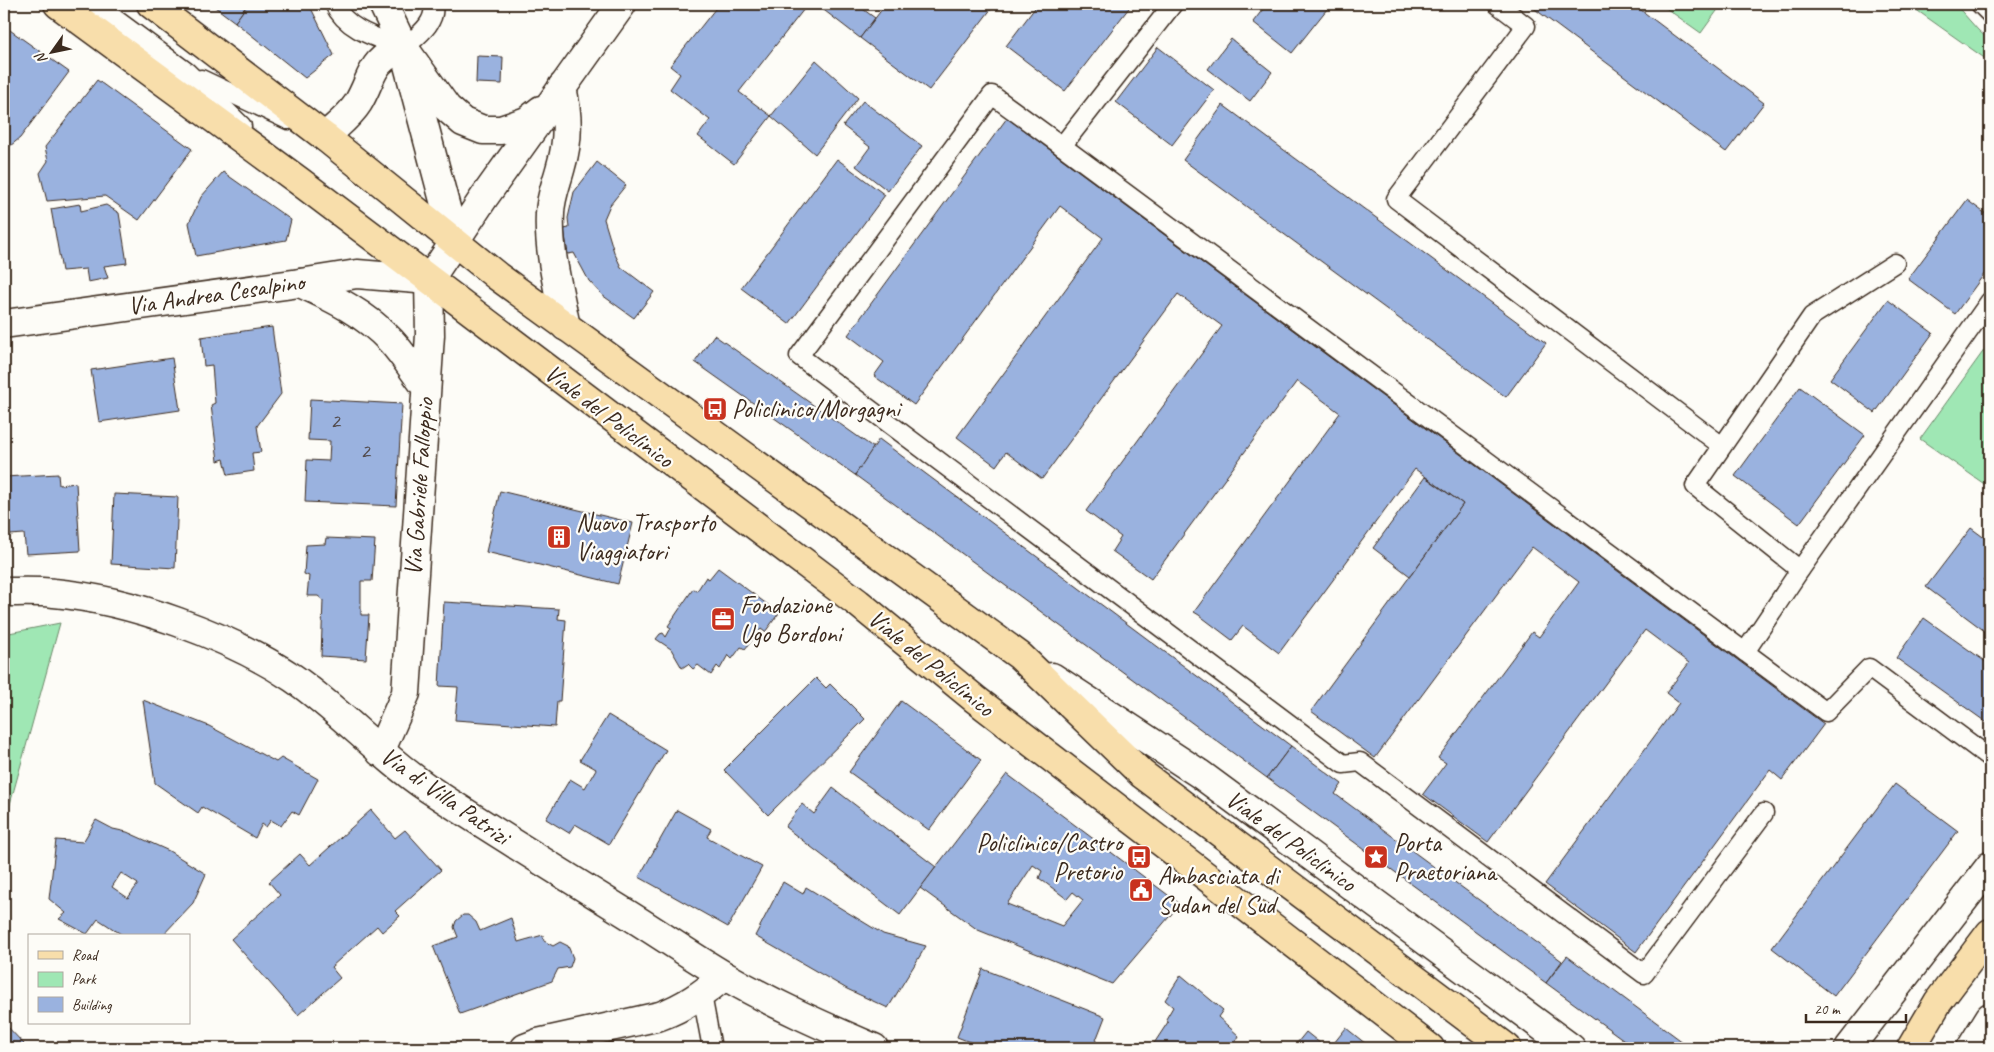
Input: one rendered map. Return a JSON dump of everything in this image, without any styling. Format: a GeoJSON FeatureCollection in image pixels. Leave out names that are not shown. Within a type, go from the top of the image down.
{"type":"FeatureCollection","features":[{"type":"Feature","properties":{"kind":"main road","name":"Viale del Policlinico"},"geometry":{"type":"LineString","coordinates":[[58,4],[299,181],[858,603],[975,700],[1430,1048]]}},
{"type":"Feature","properties":{"kind":"main road","name":"Viale del Policlinico"},"geometry":{"type":"LineString","coordinates":[[151,4],[325,137],[455,242],[566,327],[1020,656]]}},
{"type":"Feature","properties":{"kind":"main road"},"geometry":{"type":"LineString","coordinates":[[1020,656],[1142,774],[1507,1048]]}},
{"type":"Feature","properties":{"kind":"main road"},"geometry":{"type":"LineString","coordinates":[[1911,1048],[1938,1002],[1990,933]]}},
{"type":"Feature","properties":{"kind":"street"},"geometry":{"type":"LineString","coordinates":[[383,4],[404,48],[446,108],[463,122],[483,130],[492,131],[510,128],[536,116],[562,87]]}},
{"type":"Feature","properties":{"kind":"street"},"geometry":{"type":"LineString","coordinates":[[429,280],[485,196],[622,4]]}},
{"type":"Feature","properties":{"kind":"street"},"geometry":{"type":"LineString","coordinates":[[325,137],[356,105],[381,60],[393,52],[404,48]]}},
{"type":"Feature","properties":{"kind":"street"},"geometry":{"type":"LineString","coordinates":[[404,48],[455,242]]}},
{"type":"Feature","properties":{"kind":"street","name":"Viale del Policlinico"},"geometry":{"type":"LineString","coordinates":[[562,87],[568,127],[562,165],[554,188],[550,214],[553,257],[566,327]]}},
{"type":"Feature","properties":{"kind":"street","name":"Via Andrea Cesalpino"},"geometry":{"type":"LineString","coordinates":[[4,324],[300,284],[357,274],[429,280]]}},
{"type":"Feature","properties":{"kind":"street","name":"Via Gabriele Falloppio"},"geometry":{"type":"LineString","coordinates":[[380,752],[406,693],[430,335],[429,280]]}},
{"type":"Feature","properties":{"kind":"street"},"geometry":{"type":"LineString","coordinates":[[300,284],[341,302],[381,331],[400,351],[426,387]]}},
{"type":"Feature","properties":{"kind":"street","name":"Via di Villa Patrizi"},"geometry":{"type":"LineString","coordinates":[[4,592],[53,593],[97,599],[159,616],[210,635],[268,663],[294,679],[325,703],[380,752],[419,782],[495,833],[674,942],[724,976],[786,1009],[874,1048]]}},
{"type":"Feature","properties":{"kind":"street","name":"Viale del Policlinico"},"geometry":{"type":"LineString","coordinates":[[1020,656],[1200,774],[1571,1048]]}},
{"type":"Feature","properties":{"kind":"street"},"geometry":{"type":"LineString","coordinates":[[1849,1048],[1990,866]]}},
{"type":"Feature","properties":{"kind":"street"},"geometry":{"type":"LineString","coordinates":[[525,1048],[538,1043],[675,1011],[702,995],[724,976]]}},
{"type":"Feature","properties":{"kind":"lane"},"geometry":{"type":"LineString","coordinates":[[95,4],[186,72],[299,181]]}},
{"type":"Feature","properties":{"kind":"lane"},"geometry":{"type":"LineString","coordinates":[[334,4],[341,16],[357,28],[404,48],[431,22],[434,15],[433,4]]}},
{"type":"Feature","properties":{"kind":"lane"},"geometry":{"type":"LineString","coordinates":[[1062,146],[1173,4]]}},
{"type":"Feature","properties":{"kind":"lane"},"geometry":{"type":"LineString","coordinates":[[1497,4],[1526,26],[1396,200],[1722,446]]}},
{"type":"Feature","properties":{"kind":"lane"},"geometry":{"type":"LineString","coordinates":[[1980,4],[1990,14]]}},
{"type":"Feature","properties":{"kind":"lane"},"geometry":{"type":"LineString","coordinates":[[186,72],[325,137]]}},
{"type":"Feature","properties":{"kind":"lane"},"geometry":{"type":"LineString","coordinates":[[1764,813],[1644,974],[1360,762],[1342,764],[798,356],[992,95],[1826,712],[1869,668],[1990,758]]}},
{"type":"Feature","properties":{"kind":"lane"},"geometry":{"type":"LineString","coordinates":[[1800,570],[1695,486],[1812,316],[1894,263]]}},
{"type":"Feature","properties":{"kind":"lane"},"geometry":{"type":"LineString","coordinates":[[1744,652],[1990,301]]}},
{"type":"Feature","properties":{"kind":"lane"},"geometry":{"type":"LineString","coordinates":[[702,995],[712,1048]]}},
{"type":"Feature","properties":{"kind":"green space"},"geometry":{"type":"Polygon","coordinates":[[[1660,4],[1722,4],[1701,33],[1660,4]]]}},
{"type":"Feature","properties":{"kind":"green space"},"geometry":{"type":"Polygon","coordinates":[[[1908,4],[1955,4],[1990,41],[1990,62],[1908,4]]]}},
{"type":"Feature","properties":{"kind":"green space"},"geometry":{"type":"Polygon","coordinates":[[[1990,342],[1990,488],[1920,439],[1990,342]]]}},
{"type":"Feature","properties":{"kind":"green space"},"geometry":{"type":"Polygon","coordinates":[[[60,623],[4,826],[4,634],[60,623]]]}},
{"type":"Feature","properties":{"kind":"building"},"geometry":{"type":"Polygon","coordinates":[[[211,4],[248,4],[235,22],[211,4]]]}},
{"type":"Feature","properties":{"kind":"building"},"geometry":{"type":"Polygon","coordinates":[[[248,4],[309,4],[334,55],[305,78],[235,22],[248,4]]]}},
{"type":"Feature","properties":{"kind":"building"},"geometry":{"type":"Polygon","coordinates":[[[719,4],[808,4],[739,92],[771,116],[734,164],[698,136],[710,120],[670,89],[680,74],[670,66],[719,4]]]}},
{"type":"Feature","properties":{"kind":"building"},"geometry":{"type":"Polygon","coordinates":[[[816,4],[856,4],[875,18],[860,38],[816,4]]]}},
{"type":"Feature","properties":{"kind":"building"},"geometry":{"type":"Polygon","coordinates":[[[886,4],[995,4],[929,90],[860,38],[886,4]]]}},
{"type":"Feature","properties":{"kind":"building"},"geometry":{"type":"Polygon","coordinates":[[[1038,4],[1132,4],[1065,91],[1006,46],[1038,4]]]}},
{"type":"Feature","properties":{"kind":"building"},"geometry":{"type":"Polygon","coordinates":[[[1267,4],[1331,4],[1292,53],[1253,22],[1267,4]]]}},
{"type":"Feature","properties":{"kind":"building"},"geometry":{"type":"Polygon","coordinates":[[[1528,4],[1633,4],[1764,103],[1726,152],[1528,4]]]}},
{"type":"Feature","properties":{"kind":"building"},"geometry":{"type":"Polygon","coordinates":[[[7,28],[69,72],[20,138],[10,146],[4,145],[4,32],[7,28]]]}},
{"type":"Feature","properties":{"kind":"building"},"geometry":{"type":"Polygon","coordinates":[[[1231,39],[1272,72],[1250,101],[1208,69],[1231,39]]]}},
{"type":"Feature","properties":{"kind":"building"},"geometry":{"type":"Polygon","coordinates":[[[1158,47],[1214,90],[1172,145],[1116,102],[1158,47]]]}},
{"type":"Feature","properties":{"kind":"building"},"geometry":{"type":"Polygon","coordinates":[[[477,56],[503,57],[502,84],[476,83],[477,56]]]}},
{"type":"Feature","properties":{"kind":"building"},"geometry":{"type":"Polygon","coordinates":[[[816,60],[858,98],[815,154],[771,116],[816,60]]]}},
{"type":"Feature","properties":{"kind":"building"},"geometry":{"type":"Polygon","coordinates":[[[97,80],[192,149],[139,220],[105,196],[47,201],[40,173],[48,161],[45,147],[97,80]]]}},
{"type":"Feature","properties":{"kind":"building"},"geometry":{"type":"Polygon","coordinates":[[[863,101],[922,146],[888,191],[856,166],[870,147],[843,126],[863,101]]]}},
{"type":"Feature","properties":{"kind":"building"},"geometry":{"type":"Polygon","coordinates":[[[1223,105],[1546,343],[1506,397],[1183,160],[1223,105]]]}},
{"type":"Feature","properties":{"kind":"building"},"geometry":{"type":"Polygon","coordinates":[[[1007,118],[1824,724],[1782,780],[1770,770],[1636,952],[1545,884],[1679,703],[1666,693],[1689,663],[1645,630],[1488,842],[1423,794],[1446,763],[1438,758],[1532,632],[1539,637],[1579,582],[1532,547],[1375,758],[1311,711],[1463,504],[1415,469],[1279,653],[1243,626],[1232,640],[1194,612],[1340,413],[1297,381],[1151,579],[1112,551],[1121,537],[1086,511],[1222,326],[1178,294],[1042,479],[1006,452],[996,466],[957,437],[1103,238],[1060,206],[914,405],[874,376],[884,362],[848,335],[1007,118]]]}},
{"type":"Feature","properties":{"kind":"building"},"geometry":{"type":"Polygon","coordinates":[[[837,159],[885,195],[789,324],[741,288],[837,159]]]}},
{"type":"Feature","properties":{"kind":"building"},"geometry":{"type":"Polygon","coordinates":[[[597,162],[626,185],[610,205],[604,219],[614,252],[621,267],[654,292],[634,318],[602,295],[589,281],[574,253],[568,254],[564,229],[569,228],[568,218],[574,192],[597,162]]]}},
{"type":"Feature","properties":{"kind":"building"},"geometry":{"type":"Polygon","coordinates":[[[223,172],[291,220],[286,240],[196,256],[189,223],[201,197],[223,172]]]}},
{"type":"Feature","properties":{"kind":"building"},"geometry":{"type":"Polygon","coordinates":[[[1967,200],[1990,217],[1990,266],[1955,314],[1908,279],[1967,200]]]}},
{"type":"Feature","properties":{"kind":"building"},"geometry":{"type":"Polygon","coordinates":[[[80,204],[81,211],[106,205],[119,213],[127,263],[104,266],[108,278],[88,282],[86,269],[62,271],[51,209],[80,204]]]}},
{"type":"Feature","properties":{"kind":"building"},"geometry":{"type":"Polygon","coordinates":[[[1888,300],[1933,333],[1875,413],[1830,379],[1888,300]]]}},
{"type":"Feature","properties":{"kind":"building"},"geometry":{"type":"Polygon","coordinates":[[[272,327],[281,394],[257,426],[261,452],[252,453],[254,471],[228,475],[224,459],[218,461],[211,405],[215,403],[212,365],[204,366],[201,337],[272,327]]]}},
{"type":"Feature","properties":{"kind":"building"},"geometry":{"type":"Polygon","coordinates":[[[714,335],[874,448],[855,475],[695,362],[714,335]]]}},
{"type":"Feature","properties":{"kind":"building"},"geometry":{"type":"Polygon","coordinates":[[[172,358],[180,410],[99,422],[91,370],[172,358]]]}},
{"type":"Feature","properties":{"kind":"building"},"geometry":{"type":"Polygon","coordinates":[[[1800,387],[1865,435],[1799,524],[1735,476],[1800,387]]]}},
{"type":"Feature","properties":{"kind":"building"},"geometry":{"type":"Polygon","coordinates":[[[310,399],[402,404],[396,506],[305,502],[307,460],[329,461],[330,441],[308,440],[310,399]]]}},
{"type":"Feature","properties":{"kind":"building"},"geometry":{"type":"Polygon","coordinates":[[[879,439],[1291,746],[1267,778],[855,475],[879,439]]]}},
{"type":"Feature","properties":{"kind":"building"},"geometry":{"type":"Polygon","coordinates":[[[58,474],[59,485],[76,483],[80,551],[26,554],[24,534],[10,535],[9,520],[4,521],[4,477],[58,474]]]}},
{"type":"Feature","properties":{"kind":"building"},"geometry":{"type":"Polygon","coordinates":[[[1425,477],[1463,504],[1410,576],[1373,548],[1425,477]]]}},
{"type":"Feature","properties":{"kind":"building","name":"Nuovo Trasporto Viaggiatori"},"geometry":{"type":"Polygon","coordinates":[[[500,491],[633,523],[618,584],[486,552],[500,491]]]}},
{"type":"Feature","properties":{"kind":"building"},"geometry":{"type":"Polygon","coordinates":[[[114,494],[178,497],[175,568],[111,564],[114,494]]]}},
{"type":"Feature","properties":{"kind":"building"},"geometry":{"type":"Polygon","coordinates":[[[1971,528],[1990,542],[1990,571],[1983,580],[1990,585],[1990,635],[1926,587],[1971,528]]]}},
{"type":"Feature","properties":{"kind":"building"},"geometry":{"type":"Polygon","coordinates":[[[326,538],[375,540],[372,581],[361,581],[361,615],[369,615],[366,659],[321,656],[323,600],[318,596],[307,596],[309,576],[304,574],[306,545],[325,544],[326,538]]]}},
{"type":"Feature","properties":{"kind":"building","name":"Fondazione Ugo Bordoni"},"geometry":{"type":"Polygon","coordinates":[[[718,568],[779,613],[765,632],[761,629],[745,649],[741,647],[732,659],[728,655],[720,669],[717,666],[711,675],[698,665],[693,669],[688,664],[682,668],[671,649],[656,639],[663,633],[666,637],[671,628],[668,626],[693,589],[697,591],[706,577],[709,579],[718,568]]]}},
{"type":"Feature","properties":{"kind":"building"},"geometry":{"type":"Polygon","coordinates":[[[444,602],[559,609],[558,619],[566,620],[560,701],[557,701],[555,727],[455,720],[458,687],[439,686],[444,602]]]}},
{"type":"Feature","properties":{"kind":"building"},"geometry":{"type":"Polygon","coordinates":[[[1924,618],[1990,665],[1990,725],[1896,658],[1924,618]]]}},
{"type":"Feature","properties":{"kind":"building"},"geometry":{"type":"Polygon","coordinates":[[[816,678],[826,688],[830,684],[865,719],[768,815],[724,770],[816,678]]]}},
{"type":"Feature","properties":{"kind":"building"},"geometry":{"type":"Polygon","coordinates":[[[143,700],[209,726],[276,762],[281,758],[318,779],[299,815],[292,811],[281,826],[271,820],[266,827],[262,824],[255,838],[202,807],[198,813],[155,783],[143,700]]]}},
{"type":"Feature","properties":{"kind":"building"},"geometry":{"type":"Polygon","coordinates":[[[901,701],[981,760],[929,830],[849,772],[901,701]]]}},
{"type":"Feature","properties":{"kind":"building"},"geometry":{"type":"Polygon","coordinates":[[[608,715],[666,750],[609,844],[575,824],[569,833],[546,819],[570,779],[585,788],[596,769],[580,760],[608,715]]]}},
{"type":"Feature","properties":{"kind":"building"},"geometry":{"type":"Polygon","coordinates":[[[1291,746],[1342,784],[1335,794],[1562,961],[1546,983],[1267,778],[1291,746]]]}},
{"type":"Feature","properties":{"kind":"building"},"geometry":{"type":"Polygon","coordinates":[[[1007,774],[1180,904],[1112,984],[978,930],[920,888],[1007,774]],[[1033,865],[1007,904],[1062,926],[1083,900],[1073,892],[1067,899],[1039,878],[1042,871],[1033,865]]]}},
{"type":"Feature","properties":{"kind":"building"},"geometry":{"type":"Polygon","coordinates":[[[1895,784],[1958,831],[1834,996],[1772,948],[1895,784]]]}},
{"type":"Feature","properties":{"kind":"building"},"geometry":{"type":"Polygon","coordinates":[[[833,788],[936,867],[900,915],[785,827],[802,804],[814,814],[833,788]]]}},
{"type":"Feature","properties":{"kind":"building"},"geometry":{"type":"Polygon","coordinates":[[[371,810],[395,838],[405,830],[441,870],[395,911],[400,916],[382,932],[377,926],[331,967],[340,978],[298,1015],[231,939],[280,895],[269,882],[300,854],[310,865],[371,810]]]}},
{"type":"Feature","properties":{"kind":"building"},"geometry":{"type":"Polygon","coordinates":[[[677,810],[711,829],[707,837],[762,867],[728,927],[639,877],[677,810]]]}},
{"type":"Feature","properties":{"kind":"building"},"geometry":{"type":"Polygon","coordinates":[[[96,820],[113,829],[127,832],[169,851],[206,874],[193,903],[164,934],[121,934],[98,919],[87,934],[59,919],[66,913],[49,899],[56,840],[83,842],[96,820]],[[121,873],[112,887],[128,898],[138,884],[121,873]]]}},
{"type":"Feature","properties":{"kind":"building"},"geometry":{"type":"Polygon","coordinates":[[[783,882],[803,894],[806,887],[883,934],[926,946],[888,1008],[847,989],[755,936],[783,882]]]}},
{"type":"Feature","properties":{"kind":"building"},"geometry":{"type":"Polygon","coordinates":[[[463,915],[468,915],[476,922],[480,931],[511,918],[518,942],[543,935],[544,941],[553,946],[560,942],[568,946],[573,958],[570,967],[558,969],[552,981],[460,1014],[433,946],[458,937],[454,927],[456,921],[463,915]]]}},
{"type":"Feature","properties":{"kind":"building"},"geometry":{"type":"Polygon","coordinates":[[[1567,956],[1691,1048],[1635,1048],[1546,983],[1567,956]]]}},
{"type":"Feature","properties":{"kind":"building"},"geometry":{"type":"Polygon","coordinates":[[[983,969],[1105,1017],[1093,1048],[985,1048],[957,1037],[983,969]]]}},
{"type":"Feature","properties":{"kind":"building"},"geometry":{"type":"Polygon","coordinates":[[[1181,975],[1223,1010],[1218,1017],[1239,1036],[1232,1048],[1151,1048],[1168,1022],[1166,1019],[1173,1007],[1165,1000],[1181,975]]]}},
{"type":"Feature","properties":{"kind":"building"},"geometry":{"type":"Polygon","coordinates":[[[4,1023],[24,1044],[20,1048],[4,1048],[4,1023]]]}},
{"type":"Feature","properties":{"kind":"building"},"geometry":{"type":"Polygon","coordinates":[[[1346,1028],[1371,1048],[1330,1048],[1346,1028]]]}},
{"type":"Feature","properties":{"kind":"building"},"geometry":{"type":"Polygon","coordinates":[[[1306,1032],[1326,1048],[1293,1048],[1306,1032]]]}},
{"type":"Feature","properties":{"kind":"place","name":"Policlinico/Morgagni"},"geometry":{"type":"Point","coordinates":[715,409]}},
{"type":"Feature","properties":{"kind":"place","name":"Nuovo Trasporto Viaggiatori"},"geometry":{"type":"Point","coordinates":[559,537]}},
{"type":"Feature","properties":{"kind":"place","name":"Fondazione Ugo Bordoni"},"geometry":{"type":"Point","coordinates":[723,619]}},
{"type":"Feature","properties":{"kind":"place","name":"Policlinico/Castro Pretorio"},"geometry":{"type":"Point","coordinates":[1139,857]}},
{"type":"Feature","properties":{"kind":"place","name":"Porta Praetoriana"},"geometry":{"type":"Point","coordinates":[1376,857]}},
{"type":"Feature","properties":{"kind":"place","name":"Ambasciata di Sudan del Sud"},"geometry":{"type":"Point","coordinates":[1141,890]}}]}
